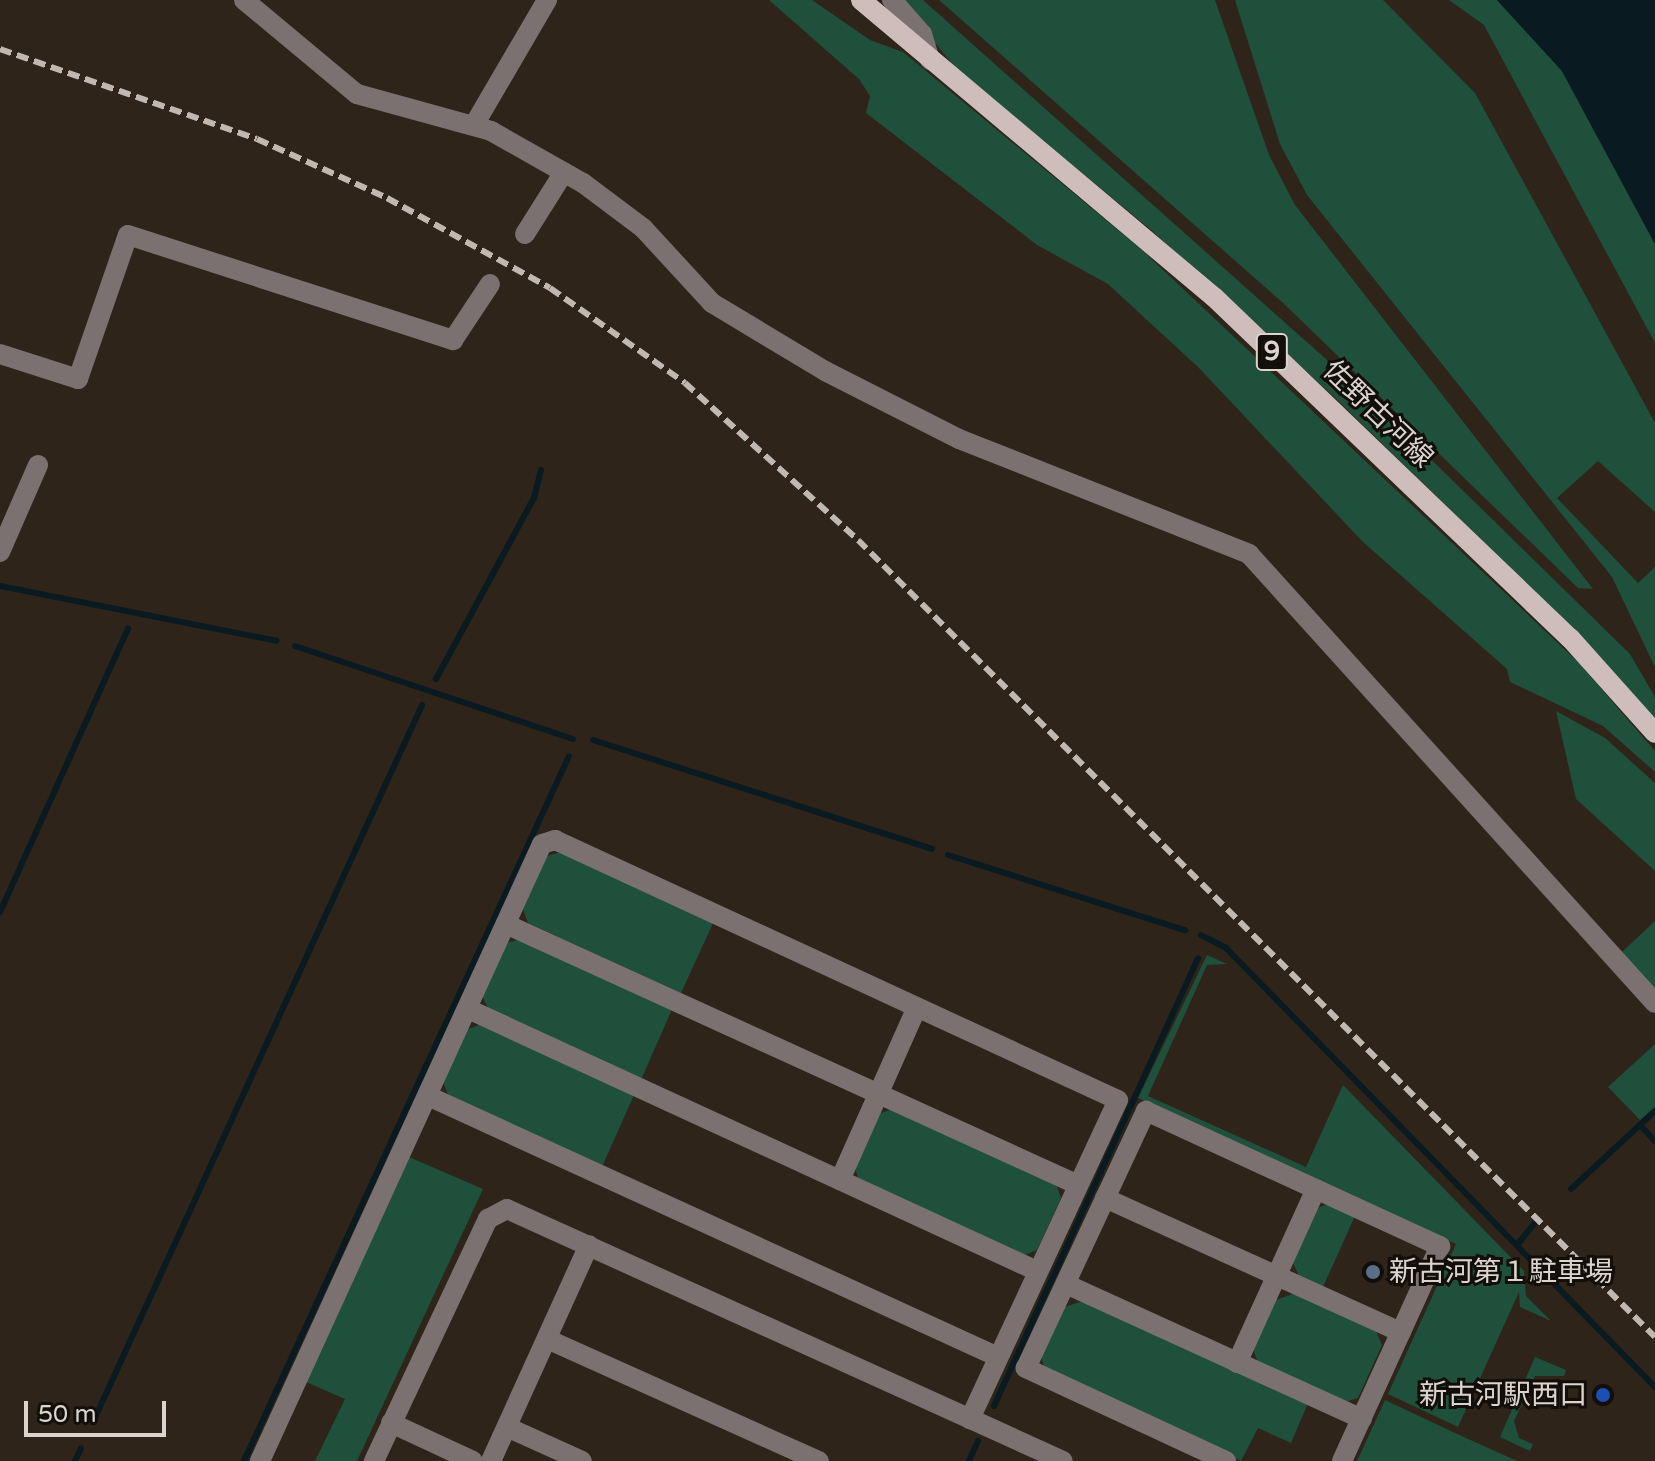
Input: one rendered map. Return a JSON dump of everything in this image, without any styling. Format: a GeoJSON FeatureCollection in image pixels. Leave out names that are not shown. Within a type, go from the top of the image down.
{"type":"FeatureCollection","features":[{"type":"Feature","properties":{"kind":"main road","name":"佐野古河線"},"geometry":{"type":"LineString","coordinates":[[861,0],[1225,307],[1570,638],[1655,733]]}},
{"type":"Feature","properties":{"kind":"street"},"geometry":{"type":"LineString","coordinates":[[244,0],[357,94],[391,109],[474,125],[564,172],[643,228],[712,303],[825,371],[973,445],[1249,554],[1655,1003]]}},
{"type":"Feature","properties":{"kind":"street"},"geometry":{"type":"LineString","coordinates":[[474,125],[547,0]]}},
{"type":"Feature","properties":{"kind":"street"},"geometry":{"type":"LineString","coordinates":[[892,0],[922,34],[930,60]]}},
{"type":"Feature","properties":{"kind":"street"},"geometry":{"type":"LineString","coordinates":[[525,234],[564,172]]}},
{"type":"Feature","properties":{"kind":"street"},"geometry":{"type":"LineString","coordinates":[[0,354],[78,379],[128,235],[453,340],[490,284]]}},
{"type":"Feature","properties":{"kind":"street"},"geometry":{"type":"LineString","coordinates":[[0,552],[38,465]]}},
{"type":"Feature","properties":{"kind":"street"},"geometry":{"type":"LineString","coordinates":[[260,1461],[508,925],[542,844],[555,840],[1118,1100],[1076,1184],[970,1419]]}},
{"type":"Feature","properties":{"kind":"street"},"geometry":{"type":"LineString","coordinates":[[508,925],[1076,1184]]}},
{"type":"Feature","properties":{"kind":"street"},"geometry":{"type":"LineString","coordinates":[[840,1180],[917,1007]]}},
{"type":"Feature","properties":{"kind":"street"},"geometry":{"type":"LineString","coordinates":[[468,1009],[1037,1271]]}},
{"type":"Feature","properties":{"kind":"street"},"geometry":{"type":"LineString","coordinates":[[428,1096],[998,1357]]}},
{"type":"Feature","properties":{"kind":"street"},"geometry":{"type":"LineString","coordinates":[[1226,1461],[1026,1368],[1068,1285],[1146,1111],[1440,1246],[1342,1461]]}},
{"type":"Feature","properties":{"kind":"street"},"geometry":{"type":"LineString","coordinates":[[1237,1363],[1316,1189]]}},
{"type":"Feature","properties":{"kind":"street"},"geometry":{"type":"LineString","coordinates":[[1105,1198],[1401,1332]]}},
{"type":"Feature","properties":{"kind":"street"},"geometry":{"type":"LineString","coordinates":[[374,1461],[493,1215],[513,1210],[1063,1461]]}},
{"type":"Feature","properties":{"kind":"street"},"geometry":{"type":"LineString","coordinates":[[491,1461],[589,1245]]}},
{"type":"Feature","properties":{"kind":"street"},"geometry":{"type":"LineString","coordinates":[[1068,1285],[1362,1419]]}},
{"type":"Feature","properties":{"kind":"street"},"geometry":{"type":"LineString","coordinates":[[547,1339],[819,1461]]}},
{"type":"Feature","properties":{"kind":"street"},"geometry":{"type":"LineString","coordinates":[[391,1423],[473,1461]]}},
{"type":"Feature","properties":{"kind":"street"},"geometry":{"type":"LineString","coordinates":[[507,1427],[582,1461]]}},
{"type":"Feature","properties":{"kind":"green space"},"geometry":{"type":"Polygon","coordinates":[[[769,0],[812,0],[870,40],[903,52],[1142,250],[1578,662],[1655,751],[1655,772],[1603,726],[1510,682],[1507,669],[1363,542],[1199,368],[1108,284],[1037,245],[866,113],[870,96],[859,79],[769,0]]]}},
{"type":"Feature","properties":{"kind":"green space"},"geometry":{"type":"Polygon","coordinates":[[[900,0],[923,0],[1354,384],[1630,654],[1655,697],[1655,720],[1554,610],[1332,395],[1150,229],[958,71],[900,0]]]}},
{"type":"Feature","properties":{"kind":"green space"},"geometry":{"type":"Polygon","coordinates":[[[939,0],[1215,0],[1269,155],[1295,205],[1593,589],[1578,588],[1282,302],[939,0]]]}},
{"type":"Feature","properties":{"kind":"green space"},"geometry":{"type":"Polygon","coordinates":[[[1235,0],[1383,0],[1475,93],[1655,423],[1655,512],[1598,461],[1557,498],[1638,583],[1655,567],[1655,667],[1612,577],[1307,195],[1280,144],[1235,0]]]}},
{"type":"Feature","properties":{"kind":"green space"},"geometry":{"type":"Polygon","coordinates":[[[1449,0],[1497,0],[1562,71],[1655,244],[1655,343],[1484,25],[1449,0]]]}},
{"type":"Feature","properties":{"kind":"green space"},"geometry":{"type":"Polygon","coordinates":[[[1556,711],[1605,738],[1655,783],[1655,871],[1576,799],[1556,711]]]}},
{"type":"Feature","properties":{"kind":"green space"},"geometry":{"type":"Polygon","coordinates":[[[561,852],[714,921],[681,993],[528,923],[523,909],[547,856],[561,852]]]}},
{"type":"Feature","properties":{"kind":"green space"},"geometry":{"type":"Polygon","coordinates":[[[1655,921],[1655,993],[1622,952],[1655,921]]]}},
{"type":"Feature","properties":{"kind":"green space"},"geometry":{"type":"Polygon","coordinates":[[[521,939],[673,1007],[641,1080],[489,1010],[482,996],[506,943],[521,939]]]}},
{"type":"Feature","properties":{"kind":"green space"},"geometry":{"type":"Polygon","coordinates":[[[1207,955],[1227,964],[1207,965],[1148,1096],[1306,1167],[1343,1085],[1524,1271],[1526,1296],[1551,1321],[1520,1307],[1519,1292],[1458,1427],[1388,1394],[1456,1244],[1138,1098],[1207,955]]]}},
{"type":"Feature","properties":{"kind":"green space"},"geometry":{"type":"Polygon","coordinates":[[[481,1024],[634,1095],[602,1167],[449,1097],[443,1082],[466,1030],[481,1024]]]}},
{"type":"Feature","properties":{"kind":"green space"},"geometry":{"type":"Polygon","coordinates":[[[1655,1044],[1655,1107],[1640,1120],[1608,1087],[1655,1044]]]}},
{"type":"Feature","properties":{"kind":"green space"},"geometry":{"type":"Polygon","coordinates":[[[890,1110],[1056,1184],[1061,1198],[1037,1250],[1025,1255],[859,1180],[854,1166],[878,1114],[890,1110]]]}},
{"type":"Feature","properties":{"kind":"green space"},"geometry":{"type":"Polygon","coordinates":[[[409,1157],[483,1189],[357,1461],[315,1461],[345,1399],[306,1382],[409,1157]]]}},
{"type":"Feature","properties":{"kind":"green space"},"geometry":{"type":"Polygon","coordinates":[[[1329,1204],[1355,1216],[1323,1287],[1299,1276],[1292,1261],[1316,1208],[1329,1204]]]}},
{"type":"Feature","properties":{"kind":"green space"},"geometry":{"type":"Polygon","coordinates":[[[1295,1293],[1376,1331],[1382,1345],[1358,1398],[1345,1402],[1258,1363],[1253,1349],[1276,1300],[1295,1293]]]}},
{"type":"Feature","properties":{"kind":"green space"},"geometry":{"type":"Polygon","coordinates":[[[1083,1301],[1308,1403],[1291,1443],[1258,1428],[1241,1461],[1046,1372],[1041,1357],[1064,1307],[1083,1301]]]}},
{"type":"Feature","properties":{"kind":"green space"},"geometry":{"type":"Polygon","coordinates":[[[1535,1357],[1566,1370],[1564,1376],[1535,1376],[1514,1421],[1519,1438],[1533,1444],[1530,1451],[1500,1437],[1535,1357]]]}},
{"type":"Feature","properties":{"kind":"green space"},"geometry":{"type":"Polygon","coordinates":[[[1385,1400],[1455,1433],[1517,1461],[1357,1461],[1385,1400]]]}},
{"type":"Feature","properties":{"kind":"water"},"geometry":{"type":"Polygon","coordinates":[[[1497,0],[1655,0],[1655,244],[1562,71],[1497,0]]]}},
{"type":"Feature","properties":{"kind":"waterway"},"geometry":{"type":"LineString","coordinates":[[436,679],[534,498],[541,470]]}},
{"type":"Feature","properties":{"kind":"waterway"},"geometry":{"type":"LineString","coordinates":[[0,586],[277,641]]}},
{"type":"Feature","properties":{"kind":"waterway"},"geometry":{"type":"LineString","coordinates":[[0,912],[128,629]]}},
{"type":"Feature","properties":{"kind":"waterway"},"geometry":{"type":"LineString","coordinates":[[295,646],[573,739]]}},
{"type":"Feature","properties":{"kind":"waterway"},"geometry":{"type":"LineString","coordinates":[[93,1422],[422,705]]}},
{"type":"Feature","properties":{"kind":"waterway"},"geometry":{"type":"LineString","coordinates":[[593,740],[932,849]]}},
{"type":"Feature","properties":{"kind":"waterway"},"geometry":{"type":"LineString","coordinates":[[244,1461],[569,756]]}},
{"type":"Feature","properties":{"kind":"waterway"},"geometry":{"type":"LineString","coordinates":[[948,855],[1185,930]]}},
{"type":"Feature","properties":{"kind":"waterway"},"geometry":{"type":"LineString","coordinates":[[1201,935],[1226,948],[1655,1387]]}},
{"type":"Feature","properties":{"kind":"waterway"},"geometry":{"type":"LineString","coordinates":[[994,1406],[1198,958]]}},
{"type":"Feature","properties":{"kind":"waterway"},"geometry":{"type":"LineString","coordinates":[[1571,1189],[1655,1111]]}},
{"type":"Feature","properties":{"kind":"waterway"},"geometry":{"type":"LineString","coordinates":[[1640,1125],[1655,1141]]}},
{"type":"Feature","properties":{"kind":"waterway"},"geometry":{"type":"LineString","coordinates":[[1517,1245],[1534,1224]]}},
{"type":"Feature","properties":{"kind":"waterway"},"geometry":{"type":"LineString","coordinates":[[969,1461],[978,1441]]}},
{"type":"Feature","properties":{"kind":"waterway"},"geometry":{"type":"LineString","coordinates":[[75,1461],[81,1448]]}},
{"type":"Feature","properties":{"kind":"railway"},"geometry":{"type":"LineString","coordinates":[[0,49],[257,139],[387,198],[550,288],[685,383],[858,540],[1655,1337]]}},
{"type":"Feature","properties":{"kind":"place","name":"新古河第１駐車場"},"geometry":{"type":"Point","coordinates":[1373,1272]}},
{"type":"Feature","properties":{"kind":"place","name":"新古河駅西口"},"geometry":{"type":"Point","coordinates":[1603,1395]}}]}
